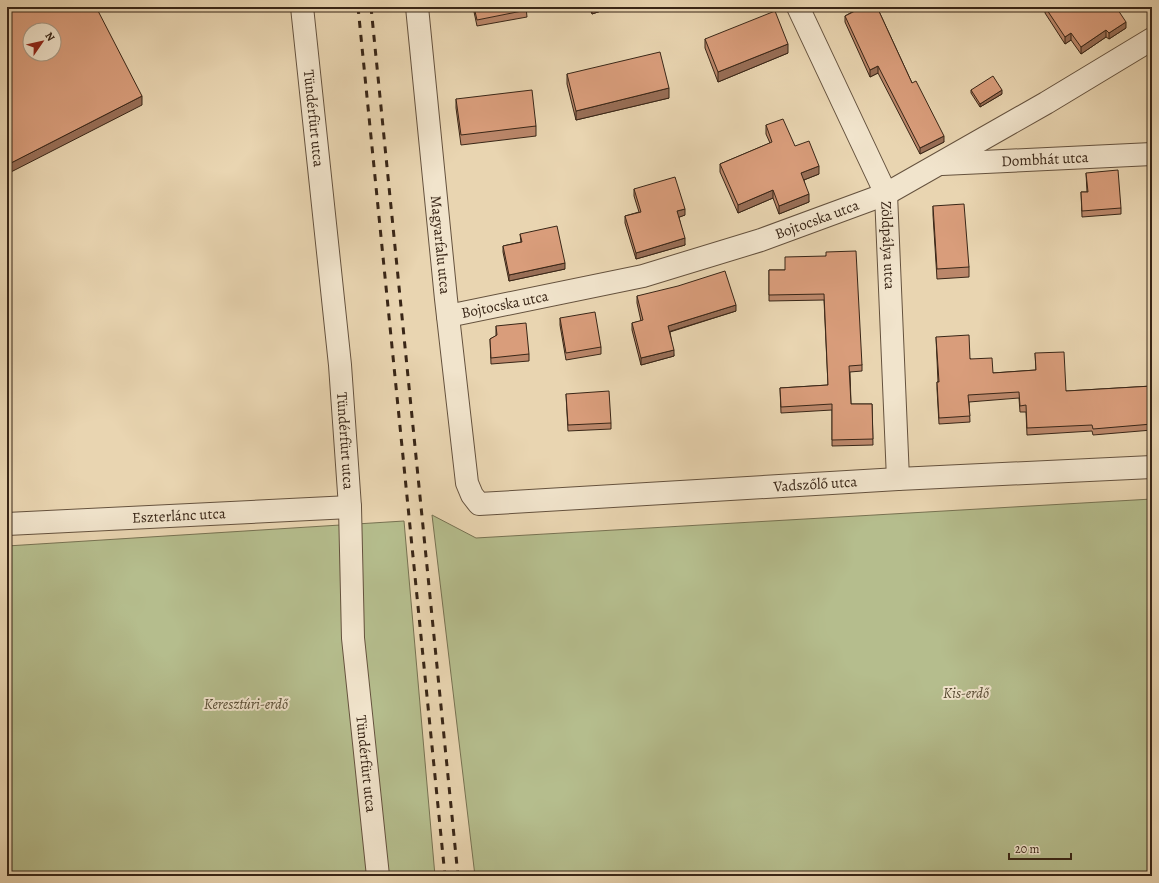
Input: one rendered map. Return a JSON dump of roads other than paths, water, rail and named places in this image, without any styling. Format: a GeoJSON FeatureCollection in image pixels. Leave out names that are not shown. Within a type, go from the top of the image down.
{"type":"FeatureCollection","features":[{"type":"Feature","properties":{"kind":"street","name":"Tündérfürt utca"},"geometry":{"type":"LineString","coordinates":[[302,7],[340,366],[350,507],[353,638],[378,876]]}},
{"type":"Feature","properties":{"kind":"street","name":"Magyarfalu utca"},"geometry":{"type":"LineString","coordinates":[[417,7],[448,316],[467,483],[478,504]]}},
{"type":"Feature","properties":{"kind":"street","name":"Zöldpálya utca"},"geometry":{"type":"LineString","coordinates":[[798,7],[886,194],[898,479]]}},
{"type":"Feature","properties":{"kind":"street","name":"Bojtocska utca"},"geometry":{"type":"LineString","coordinates":[[448,316],[643,276],[761,240],[886,194],[1046,103],[1152,39]]}},
{"type":"Feature","properties":{"kind":"street","name":"Dombhát utca"},"geometry":{"type":"LineString","coordinates":[[937,164],[1152,154]]}},
{"type":"Feature","properties":{"kind":"street","name":"Vadszőlő utca"},"geometry":{"type":"LineString","coordinates":[[478,504],[898,479],[1152,468]]}},
{"type":"Feature","properties":{"kind":"street","name":"Eszterlánc utca"},"geometry":{"type":"LineString","coordinates":[[7,524],[350,507]]}},
{"type":"Feature","properties":{"kind":"railway"},"geometry":{"type":"LineString","coordinates":[[358,7],[445,876]]}},
{"type":"Feature","properties":{"kind":"railway"},"geometry":{"type":"LineString","coordinates":[[371,7],[458,876]]}},
{"type":"Feature","properties":{"kind":"park label","name":"Kis-erdő"},"geometry":{"type":"Point","coordinates":[966,693]}},
{"type":"Feature","properties":{"kind":"park label","name":"Keresztúri-erdő"},"geometry":{"type":"Point","coordinates":[246,704]}}]}
